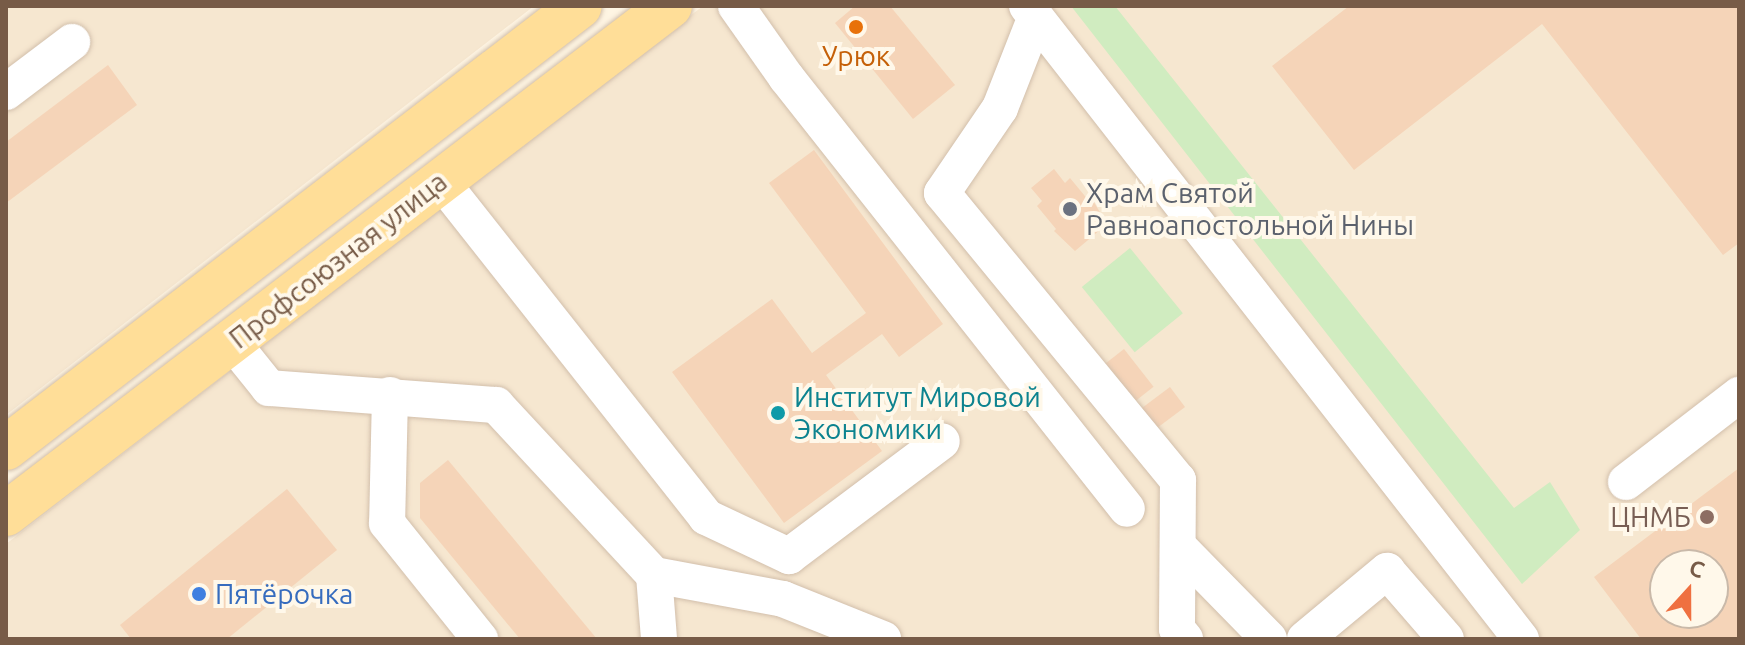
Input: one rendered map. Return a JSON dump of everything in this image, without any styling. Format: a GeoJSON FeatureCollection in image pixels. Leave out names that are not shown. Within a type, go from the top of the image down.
{"type":"FeatureCollection","features":[{"type":"Feature","properties":{"kind":"main road","name":"Профсоюзная улица"},"geometry":{"type":"LineString","coordinates":[[6,448],[580,6]]}},
{"type":"Feature","properties":{"kind":"main road","name":"Профсоюзная улица"},"geometry":{"type":"LineString","coordinates":[[6,514],[670,6]]}},
{"type":"Feature","properties":{"kind":"lane"},"geometry":{"type":"LineString","coordinates":[[736,6],[786,77],[1127,509]]}},
{"type":"Feature","properties":{"kind":"lane"},"geometry":{"type":"LineString","coordinates":[[1031,13],[1000,108],[942,193],[1178,480],[1177,629],[1185,639]]}},
{"type":"Feature","properties":{"kind":"lane"},"geometry":{"type":"LineString","coordinates":[[1031,13],[1521,639]]}},
{"type":"Feature","properties":{"kind":"lane"},"geometry":{"type":"LineString","coordinates":[[6,92],[72,42]]}},
{"type":"Feature","properties":{"kind":"lane"},"geometry":{"type":"LineString","coordinates":[[441,181],[706,517],[789,556],[942,441]]}},
{"type":"Feature","properties":{"kind":"lane"},"geometry":{"type":"LineString","coordinates":[[232,342],[269,388],[496,405],[654,575],[783,599],[883,639]]}},
{"type":"Feature","properties":{"kind":"lane"},"geometry":{"type":"LineString","coordinates":[[390,395],[387,523],[480,639]]}},
{"type":"Feature","properties":{"kind":"lane"},"geometry":{"type":"LineString","coordinates":[[1626,482],[1739,395]]}},
{"type":"Feature","properties":{"kind":"lane"},"geometry":{"type":"LineString","coordinates":[[1178,546],[1269,639]]}},
{"type":"Feature","properties":{"kind":"lane"},"geometry":{"type":"LineString","coordinates":[[1305,639],[1387,571],[1446,639]]}},
{"type":"Feature","properties":{"kind":"lane"},"geometry":{"type":"LineString","coordinates":[[654,575],[659,639]]}},
{"type":"Feature","properties":{"kind":"shaded area"},"geometry":{"type":"Polygon","coordinates":[[[6,6],[534,6],[6,415],[6,6]]]}},
{"type":"Feature","properties":{"kind":"shaded area"},"geometry":{"type":"Polygon","coordinates":[[[703,6],[1739,6],[1739,639],[6,639],[6,544],[703,6]]]}},
{"type":"Feature","properties":{"kind":"green space"},"geometry":{"type":"Polygon","coordinates":[[[1071,6],[1115,6],[1514,508],[1550,482],[1580,530],[1522,584],[1071,6]]]}},
{"type":"Feature","properties":{"kind":"green space"},"geometry":{"type":"Polygon","coordinates":[[[1130,248],[1183,313],[1135,352],[1082,287],[1130,248]]]}},
{"type":"Feature","properties":{"kind":"building"},"geometry":{"type":"Polygon","coordinates":[[[855,6],[890,6],[955,85],[913,119],[835,23],[855,6]]]}},
{"type":"Feature","properties":{"kind":"building"},"geometry":{"type":"Polygon","coordinates":[[[1349,6],[1739,6],[1739,243],[1723,255],[1542,24],[1354,170],[1272,66],[1349,6]]]}},
{"type":"Feature","properties":{"kind":"building"},"geometry":{"type":"Polygon","coordinates":[[[108,65],[137,105],[6,203],[6,142],[108,65]]]}},
{"type":"Feature","properties":{"kind":"building","name":"Институт Мировой Экономики"},"geometry":{"type":"Polygon","coordinates":[[[814,150],[943,324],[899,357],[882,334],[826,375],[882,451],[784,523],[672,372],[772,299],[812,353],[866,313],[769,183],[814,150]]]}},
{"type":"Feature","properties":{"kind":"building","name":"Храм Святой Равноапостольной Нины"},"geometry":{"type":"Polygon","coordinates":[[[1054,169],[1065,183],[1070,178],[1089,201],[1092,199],[1107,224],[1075,251],[1054,231],[1056,229],[1037,206],[1042,201],[1031,188],[1054,169]]]}},
{"type":"Feature","properties":{"kind":"building"},"geometry":{"type":"Polygon","coordinates":[[[1124,349],[1154,387],[1135,401],[1106,363],[1124,349]]]}},
{"type":"Feature","properties":{"kind":"building"},"geometry":{"type":"Polygon","coordinates":[[[1170,387],[1185,407],[1155,430],[1140,410],[1170,387]]]}},
{"type":"Feature","properties":{"kind":"building"},"geometry":{"type":"Polygon","coordinates":[[[448,460],[597,639],[520,639],[420,518],[420,483],[448,460]]]}},
{"type":"Feature","properties":{"kind":"building","name":"ЦНМБ"},"geometry":{"type":"Polygon","coordinates":[[[1739,468],[1739,639],[1641,639],[1594,577],[1739,468]]]}},
{"type":"Feature","properties":{"kind":"building"},"geometry":{"type":"Polygon","coordinates":[[[287,489],[337,550],[227,639],[131,639],[120,625],[287,489]]]}},
{"type":"Feature","properties":{"kind":"place","name":"Урюк"},"geometry":{"type":"Point","coordinates":[856,27]}},
{"type":"Feature","properties":{"kind":"place","name":"Храм Святой Равноапостольной Нины"},"geometry":{"type":"Point","coordinates":[1070,209]}},
{"type":"Feature","properties":{"kind":"place","name":"Институт Мировой Экономики"},"geometry":{"type":"Point","coordinates":[778,413]}},
{"type":"Feature","properties":{"kind":"place","name":"ЦНМБ"},"geometry":{"type":"Point","coordinates":[1707,517]}},
{"type":"Feature","properties":{"kind":"place","name":"Пятёрочка"},"geometry":{"type":"Point","coordinates":[199,594]}}]}
